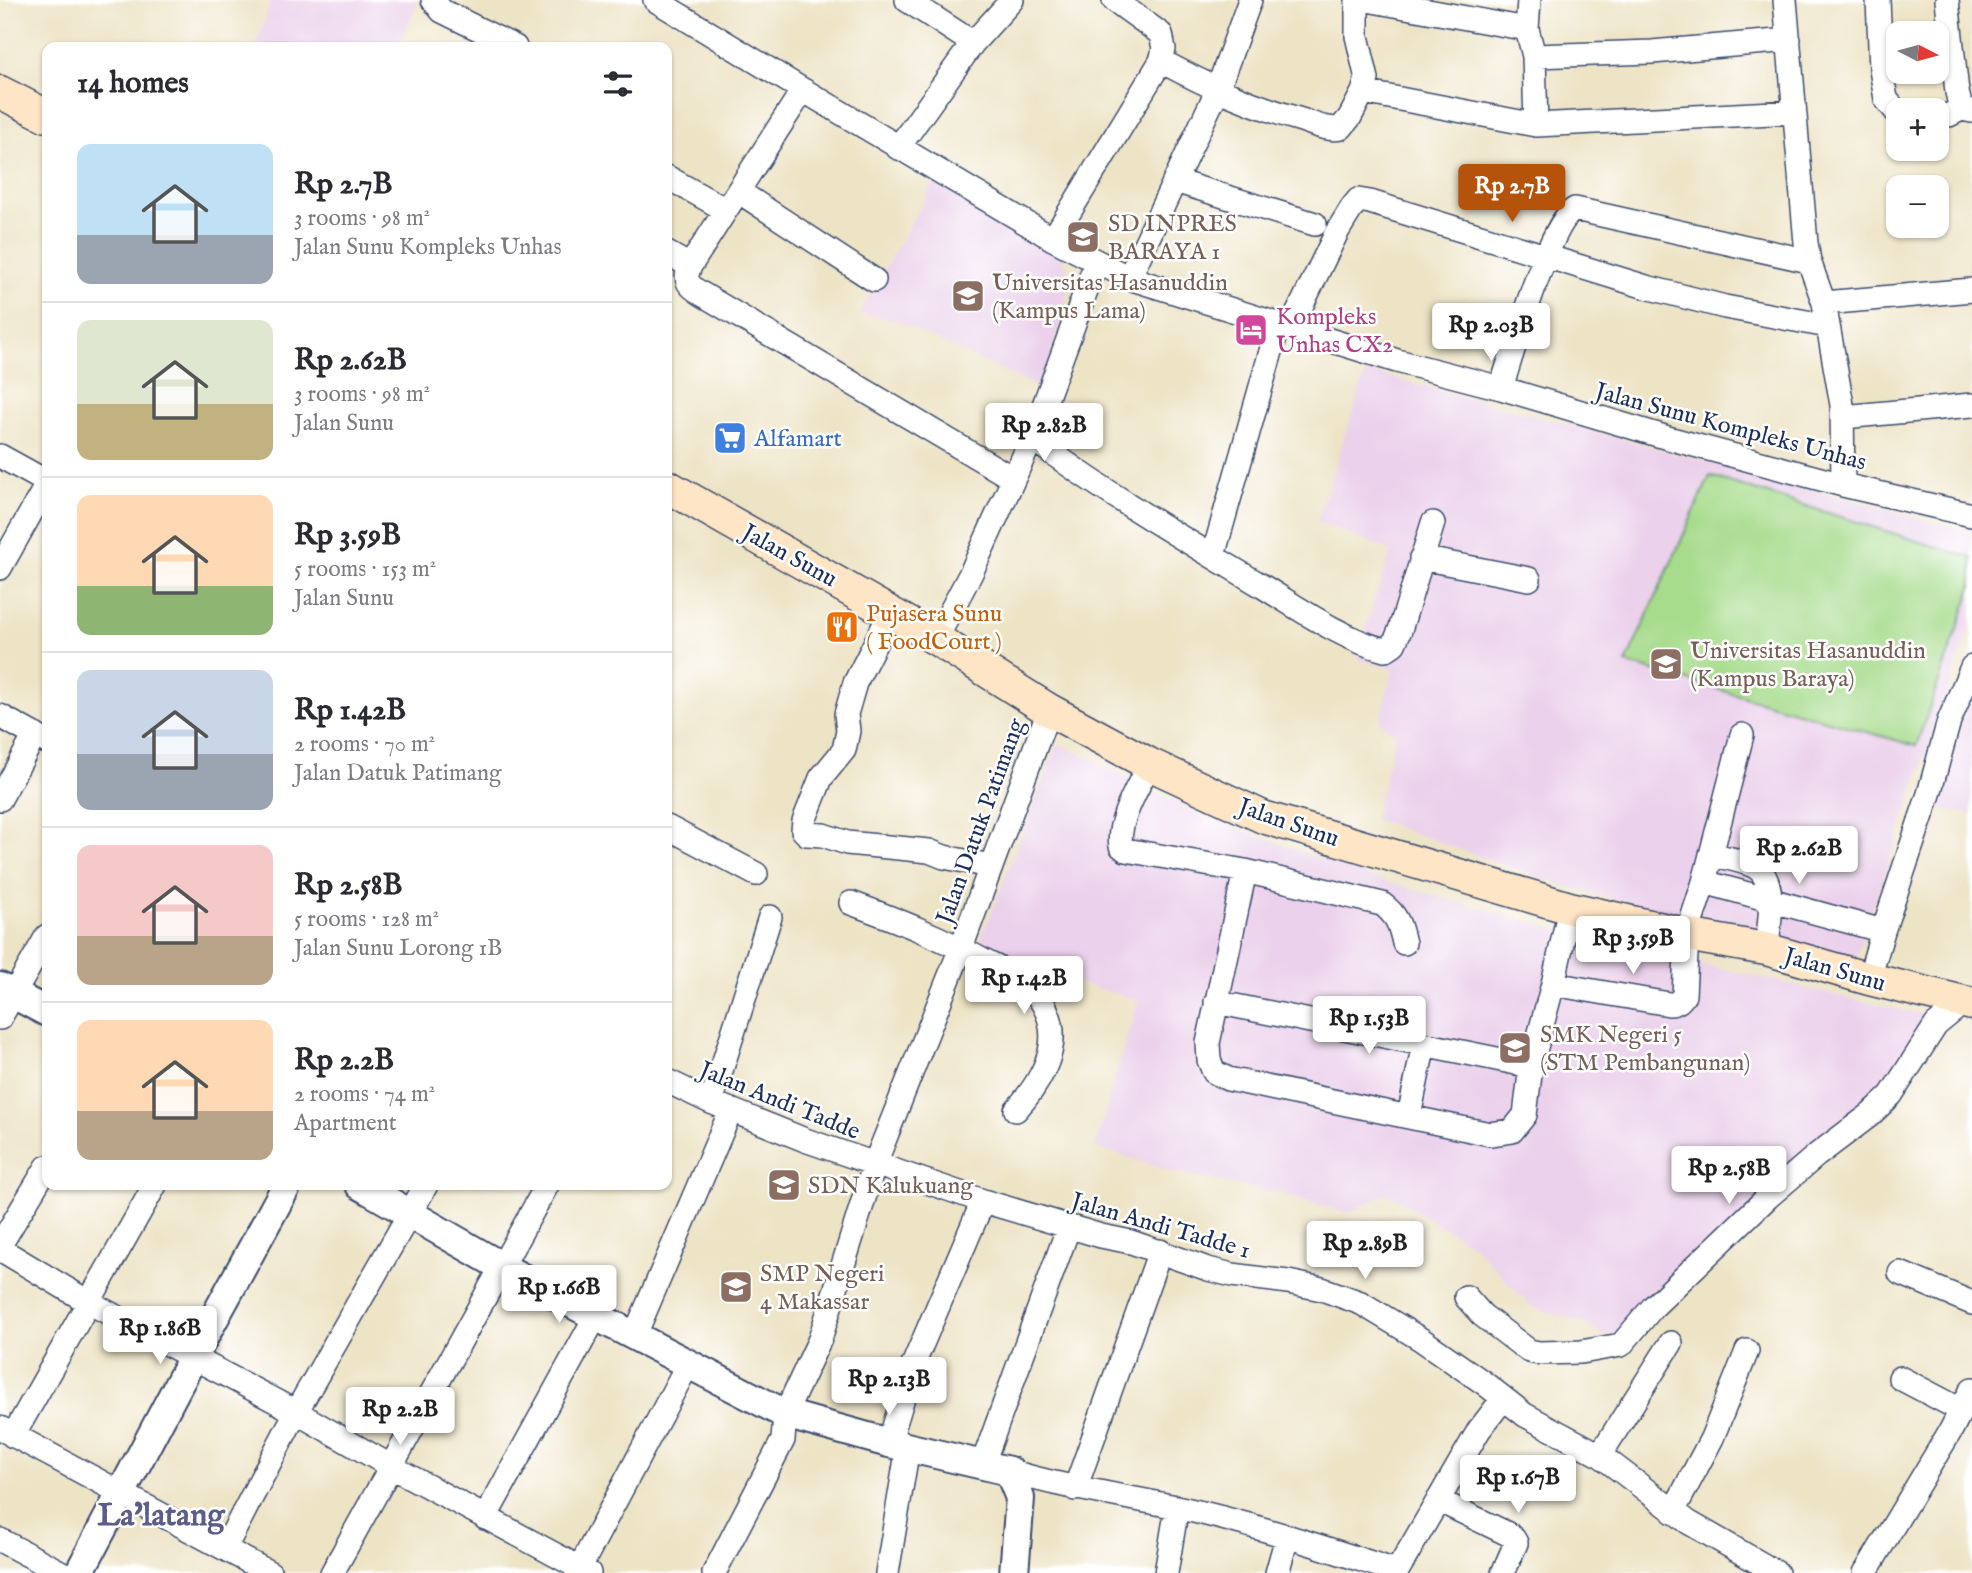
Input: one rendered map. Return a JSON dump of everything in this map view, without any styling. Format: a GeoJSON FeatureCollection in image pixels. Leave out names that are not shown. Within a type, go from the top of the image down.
{"type":"FeatureCollection","features":[{"type":"Feature","properties":{"kind":"main road"},"geometry":{"type":"LineString","coordinates":[[0,92],[42,113]]}},
{"type":"Feature","properties":{"kind":"main road","name":"Jalan Sunu"},"geometry":{"type":"LineString","coordinates":[[672,492],[891,612],[1049,710],[1149,764],[1263,817],[1570,908],[1766,949],[1869,979],[1968,1003]]}},
{"type":"Feature","properties":{"kind":"street"},"geometry":{"type":"LineString","coordinates":[[433,0],[442,11],[505,42]]}},
{"type":"Feature","properties":{"kind":"street","name":"Jalan Sunu Kompleks Unhas"},"geometry":{"type":"LineString","coordinates":[[655,0],[1053,239],[1129,278],[1397,360],[1655,434],[1843,485],[1972,515]]}},
{"type":"Feature","properties":{"kind":"street"},"geometry":{"type":"LineString","coordinates":[[907,0],[974,43]]}},
{"type":"Feature","properties":{"kind":"street"},"geometry":{"type":"LineString","coordinates":[[898,148],[974,43],[1012,0]]}},
{"type":"Feature","properties":{"kind":"street"},"geometry":{"type":"LineString","coordinates":[[1053,239],[1161,61],[1164,49],[1161,34],[1114,0]]}},
{"type":"Feature","properties":{"kind":"street"},"geometry":{"type":"LineString","coordinates":[[1129,278],[1217,91],[1250,0]]}},
{"type":"Feature","properties":{"kind":"street"},"geometry":{"type":"LineString","coordinates":[[1161,61],[1217,91],[1254,106],[1333,129],[1341,128],[1363,92],[1367,79],[1357,36],[1357,0]]}},
{"type":"Feature","properties":{"kind":"street"},"geometry":{"type":"LineString","coordinates":[[1367,0],[1527,29]]}},
{"type":"Feature","properties":{"kind":"street"},"geometry":{"type":"LineString","coordinates":[[1529,0],[1527,29],[1534,56],[1535,125]]}},
{"type":"Feature","properties":{"kind":"street"},"geometry":{"type":"LineString","coordinates":[[1785,0],[1809,261],[1824,303],[1843,417],[1843,485]]}},
{"type":"Feature","properties":{"kind":"street"},"geometry":{"type":"LineString","coordinates":[[1878,0],[1881,69],[1886,100]]}},
{"type":"Feature","properties":{"kind":"street"},"geometry":{"type":"LineString","coordinates":[[1947,0],[1956,92],[1966,110],[1949,115]]}},
{"type":"Feature","properties":{"kind":"street"},"geometry":{"type":"LineString","coordinates":[[1534,56],[1652,52],[1789,40]]}},
{"type":"Feature","properties":{"kind":"street"},"geometry":{"type":"LineString","coordinates":[[689,274],[803,90]]}},
{"type":"Feature","properties":{"kind":"street"},"geometry":{"type":"LineString","coordinates":[[1363,92],[1535,125],[1794,112]]}},
{"type":"Feature","properties":{"kind":"street"},"geometry":{"type":"LineString","coordinates":[[672,179],[732,201],[874,281]]}},
{"type":"Feature","properties":{"kind":"street"},"geometry":{"type":"LineString","coordinates":[[1175,181],[1315,224]]}},
{"type":"Feature","properties":{"kind":"street"},"geometry":{"type":"LineString","coordinates":[[1213,556],[1285,325],[1353,206],[1359,200],[1545,257],[1725,307],[1828,326]]}},
{"type":"Feature","properties":{"kind":"street"},"geometry":{"type":"LineString","coordinates":[[1501,388],[1545,257],[1565,216],[1575,209],[1809,261]]}},
{"type":"Feature","properties":{"kind":"street"},"geometry":{"type":"LineString","coordinates":[[672,258],[714,301],[1012,478]]}},
{"type":"Feature","properties":{"kind":"street"},"geometry":{"type":"LineString","coordinates":[[936,639],[971,573],[1032,438],[1096,262]]}},
{"type":"Feature","properties":{"kind":"street"},"geometry":{"type":"LineString","coordinates":[[1824,303],[1972,290]]}},
{"type":"Feature","properties":{"kind":"street"},"geometry":{"type":"LineString","coordinates":[[1843,417],[1972,405]]}},
{"type":"Feature","properties":{"kind":"street"},"geometry":{"type":"LineString","coordinates":[[1032,438],[1060,460],[1318,620],[1385,650],[1394,644],[1400,630],[1433,523]]}},
{"type":"Feature","properties":{"kind":"street"},"geometry":{"type":"LineString","coordinates":[[0,456],[42,480]]}},
{"type":"Feature","properties":{"kind":"street"},"geometry":{"type":"LineString","coordinates":[[0,568],[42,492]]}},
{"type":"Feature","properties":{"kind":"street"},"geometry":{"type":"LineString","coordinates":[[1421,558],[1529,579]]}},
{"type":"Feature","properties":{"kind":"street"},"geometry":{"type":"LineString","coordinates":[[891,612],[855,683],[846,714],[848,730],[844,750],[821,778],[803,830],[807,834],[823,835],[847,843],[929,851],[944,857],[991,866]]}},
{"type":"Feature","properties":{"kind":"street"},"geometry":{"type":"LineString","coordinates":[[1869,979],[1950,721],[1972,667]]}},
{"type":"Feature","properties":{"kind":"street","name":"Jalan Datuk Patimang"},"geometry":{"type":"LineString","coordinates":[[714,1573],[783,1440],[785,1414],[820,1339],[874,1166],[961,948],[1049,710]]}},
{"type":"Feature","properties":{"kind":"street"},"geometry":{"type":"LineString","coordinates":[[0,716],[41,739],[0,799]]}},
{"type":"Feature","properties":{"kind":"street"},"geometry":{"type":"LineString","coordinates":[[1553,984],[1675,1004],[1684,995],[1687,934],[1704,882],[1742,735]]}},
{"type":"Feature","properties":{"kind":"street"},"geometry":{"type":"LineString","coordinates":[[1149,764],[1122,823],[1119,838],[1121,846],[1245,871],[1382,904],[1399,921],[1404,943]]}},
{"type":"Feature","properties":{"kind":"street"},"geometry":{"type":"LineString","coordinates":[[672,830],[757,874]]}},
{"type":"Feature","properties":{"kind":"street"},"geometry":{"type":"LineString","coordinates":[[1711,854],[1756,867],[1762,874],[1772,902],[1766,949]]}},
{"type":"Feature","properties":{"kind":"street"},"geometry":{"type":"LineString","coordinates":[[1245,871],[1208,1043],[1209,1060],[1214,1072],[1228,1079],[1490,1134],[1512,1131],[1525,1115],[1531,1066],[1570,908]]}},
{"type":"Feature","properties":{"kind":"street"},"geometry":{"type":"LineString","coordinates":[[1704,882],[1882,931]]}},
{"type":"Feature","properties":{"kind":"street"},"geometry":{"type":"LineString","coordinates":[[851,903],[961,948],[1034,990],[1048,1012],[1053,1040],[1045,1068],[1034,1090],[1016,1110]]}},
{"type":"Feature","properties":{"kind":"street"},"geometry":{"type":"LineString","coordinates":[[634,1336],[721,1106],[770,917]]}},
{"type":"Feature","properties":{"kind":"street"},"geometry":{"type":"LineString","coordinates":[[42,943],[4,999],[42,1010]]}},
{"type":"Feature","properties":{"kind":"street"},"geometry":{"type":"LineString","coordinates":[[1216,1002],[1531,1066]]}},
{"type":"Feature","properties":{"kind":"street"},"geometry":{"type":"LineString","coordinates":[[1466,1297],[1482,1315],[1529,1351],[1581,1352],[1621,1345],[1653,1307],[1768,1197],[1891,1095],[1936,1025],[1968,1003]]}},
{"type":"Feature","properties":{"kind":"street"},"geometry":{"type":"LineString","coordinates":[[1409,1116],[1424,1044]]}},
{"type":"Feature","properties":{"kind":"street","name":"Jalan Andi Tadde"},"geometry":{"type":"LineString","coordinates":[[672,1083],[721,1106],[874,1166]]}},
{"type":"Feature","properties":{"kind":"street","name":"Jalan Andi Tadde 1"},"geometry":{"type":"LineString","coordinates":[[874,1166],[983,1201],[1160,1251],[1232,1276],[1299,1284],[1335,1292],[1361,1303],[1484,1383],[1525,1415],[1600,1455],[1706,1534],[1777,1573]]}},
{"type":"Feature","properties":{"kind":"street"},"geometry":{"type":"LineString","coordinates":[[42,1176],[0,1247],[90,1303],[296,1412],[582,1571],[688,1364]]}},
{"type":"Feature","properties":{"kind":"street"},"geometry":{"type":"LineString","coordinates":[[152,1190],[90,1303],[7,1432],[270,1573]]}},
{"type":"Feature","properties":{"kind":"street"},"geometry":{"type":"LineString","coordinates":[[79,1573],[192,1357],[284,1190]]}},
{"type":"Feature","properties":{"kind":"street"},"geometry":{"type":"LineString","coordinates":[[368,1190],[501,1266],[785,1414],[1075,1489],[1177,1507],[1287,1537],[1396,1572],[1479,1430],[1503,1399]]}},
{"type":"Feature","properties":{"kind":"street"},"geometry":{"type":"LineString","coordinates":[[225,1548],[296,1412],[423,1190]]}},
{"type":"Feature","properties":{"kind":"street"},"geometry":{"type":"LineString","coordinates":[[332,1573],[544,1190]]}},
{"type":"Feature","properties":{"kind":"street"},"geometry":{"type":"LineString","coordinates":[[887,1573],[899,1445],[913,1366],[983,1201]]}},
{"type":"Feature","properties":{"kind":"street"},"geometry":{"type":"LineString","coordinates":[[996,1467],[1069,1226]]}},
{"type":"Feature","properties":{"kind":"street"},"geometry":{"type":"LineString","coordinates":[[1075,1489],[1160,1251]]}},
{"type":"Feature","properties":{"kind":"street"},"geometry":{"type":"LineString","coordinates":[[1900,1273],[1972,1303]]}},
{"type":"Feature","properties":{"kind":"street"},"geometry":{"type":"LineString","coordinates":[[485,1518],[596,1316]]}},
{"type":"Feature","properties":{"kind":"street"},"geometry":{"type":"LineString","coordinates":[[1600,1455],[1671,1343]]}},
{"type":"Feature","properties":{"kind":"street"},"geometry":{"type":"LineString","coordinates":[[1673,1512],[1712,1438],[1747,1351]]}},
{"type":"Feature","properties":{"kind":"street"},"geometry":{"type":"LineString","coordinates":[[1865,1573],[1967,1399],[1900,1378]]}},
{"type":"Feature","properties":{"kind":"street"},"geometry":{"type":"LineString","coordinates":[[996,1467],[1020,1498],[1014,1573]]}},
{"type":"Feature","properties":{"kind":"street"},"geometry":{"type":"LineString","coordinates":[[1438,1500],[1512,1536],[1517,1543],[1503,1573]]}},
{"type":"Feature","properties":{"kind":"street"},"geometry":{"type":"LineString","coordinates":[[1166,1573],[1177,1507]]}},
{"type":"Feature","properties":{"kind":"street"},"geometry":{"type":"LineString","coordinates":[[1277,1573],[1287,1537]]}},
{"type":"Feature","properties":{"kind":"street"},"geometry":{"type":"LineString","coordinates":[[0,1540],[62,1573]]}},
{"type":"Feature","properties":{"kind":"shaded area"},"geometry":{"type":"Polygon","coordinates":[[[271,0],[419,0],[400,42],[258,42],[271,0]]]}},
{"type":"Feature","properties":{"kind":"shaded area","name":"Universitas Hasanuddin (Kampus Lama)"},"geometry":{"type":"Polygon","coordinates":[[[934,183],[1063,257],[1071,279],[1043,390],[893,319],[859,314],[934,183]]]}},
{"type":"Feature","properties":{"kind":"shaded area","name":"Universitas Hasanuddin (Kampus Baraya)"},"geometry":{"type":"Polygon","coordinates":[[[1366,371],[1972,532],[1972,620],[1854,964],[1558,884],[1374,819],[1396,734],[1380,722],[1393,668],[1359,660],[1366,626],[1391,551],[1317,521],[1366,371]]]}},
{"type":"Feature","properties":{"kind":"shaded area"},"geometry":{"type":"Polygon","coordinates":[[[1972,688],[1972,814],[1937,808],[1972,688]]]}},
{"type":"Feature","properties":{"kind":"shaded area","name":"SMK Negeri 5 (STM Pembangunan)"},"geometry":{"type":"Polygon","coordinates":[[[1058,743],[1200,814],[1370,877],[1587,938],[1932,1017],[1845,1124],[1628,1332],[1609,1338],[1582,1322],[1531,1307],[1474,1246],[1387,1193],[1348,1214],[1283,1194],[1173,1172],[1095,1147],[1138,1000],[975,954],[1058,743]]]}},
{"type":"Feature","properties":{"kind":"green space"},"geometry":{"type":"Polygon","coordinates":[[[1710,476],[1972,558],[1972,588],[1916,746],[1626,663],[1710,476]]]}},
{"type":"Feature","properties":{"kind":"place","name":"SD INPRES BARAYA 1"},"geometry":{"type":"Point","coordinates":[1083,237]}},
{"type":"Feature","properties":{"kind":"place","name":"Universitas Hasanuddin (Kampus Lama)"},"geometry":{"type":"Point","coordinates":[968,296]}},
{"type":"Feature","properties":{"kind":"place","name":"Kompleks Unhas CX2"},"geometry":{"type":"Point","coordinates":[1251,330]}},
{"type":"Feature","properties":{"kind":"place","name":"Alfamart"},"geometry":{"type":"Point","coordinates":[730,438]}},
{"type":"Feature","properties":{"kind":"place","name":"Pujasera Sunu ( FoodCourt )"},"geometry":{"type":"Point","coordinates":[842,627]}},
{"type":"Feature","properties":{"kind":"place","name":"Universitas Hasanuddin (Kampus Baraya)"},"geometry":{"type":"Point","coordinates":[1666,664]}},
{"type":"Feature","properties":{"kind":"place","name":"SMK Negeri 5 (STM Pembangunan)"},"geometry":{"type":"Point","coordinates":[1515,1048]}},
{"type":"Feature","properties":{"kind":"place","name":"SDN Kalukuang"},"geometry":{"type":"Point","coordinates":[784,1185]}},
{"type":"Feature","properties":{"kind":"place","name":"SMP Negeri 4 Makassar"},"geometry":{"type":"Point","coordinates":[736,1287]}},
{"type":"Feature","properties":{"kind":"district","name":"La'latang"},"geometry":{"type":"Point","coordinates":[161,1514]}}]}
